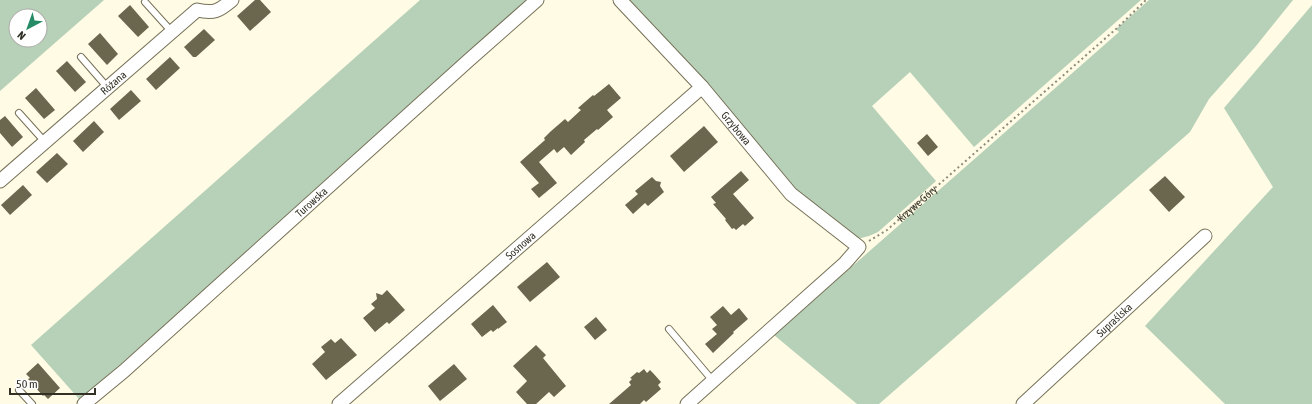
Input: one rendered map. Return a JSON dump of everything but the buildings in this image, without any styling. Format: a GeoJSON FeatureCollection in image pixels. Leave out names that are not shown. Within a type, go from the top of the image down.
{"type":"FeatureCollection","features":[{"type":"Feature","properties":{"kind":"street","name":"Różana"},"geometry":{"type":"LineString","coordinates":[[0,181],[198,10],[214,12],[223,8],[232,0]]}},
{"type":"Feature","properties":{"kind":"street","name":"Turowska"},"geometry":{"type":"LineString","coordinates":[[84,404],[124,371],[457,70],[537,0]]}},
{"type":"Feature","properties":{"kind":"street","name":"Grzybowa"},"geometry":{"type":"LineString","coordinates":[[620,0],[702,87],[791,194],[859,247]]}},
{"type":"Feature","properties":{"kind":"street","name":"Sosnowa"},"geometry":{"type":"LineString","coordinates":[[338,404],[702,87]]}},
{"type":"Feature","properties":{"kind":"street","name":"Supraślska"},"geometry":{"type":"LineString","coordinates":[[1023,404],[1205,236]]}},
{"type":"Feature","properties":{"kind":"street"},"geometry":{"type":"LineString","coordinates":[[687,404],[845,264],[859,247]]}},
{"type":"Feature","properties":{"kind":"lane"},"geometry":{"type":"LineString","coordinates":[[145,2],[172,32]]}},
{"type":"Feature","properties":{"kind":"lane"},"geometry":{"type":"LineString","coordinates":[[81,57],[108,88]]}},
{"type":"Feature","properties":{"kind":"lane"},"geometry":{"type":"LineString","coordinates":[[19,113],[45,142]]}},
{"type":"Feature","properties":{"kind":"lane"},"geometry":{"type":"LineString","coordinates":[[670,329],[713,381]]}},
{"type":"Feature","properties":{"kind":"lane"},"geometry":{"type":"LineString","coordinates":[[19,390],[32,404]]}},
{"type":"Feature","properties":{"kind":"path","name":"Krzywe Góry"},"geometry":{"type":"LineString","coordinates":[[859,247],[887,230],[1116,29],[1146,0]]}},
{"type":"Feature","properties":{"kind":"green space"},"geometry":{"type":"Polygon","coordinates":[[[0,0],[104,0],[0,91],[0,0]]]}},
{"type":"Feature","properties":{"kind":"green space"},"geometry":{"type":"Polygon","coordinates":[[[420,0],[533,0],[80,400],[31,345],[420,0]]]}},
{"type":"Feature","properties":{"kind":"green space"},"geometry":{"type":"Polygon","coordinates":[[[628,0],[1141,0],[974,147],[910,72],[872,106],[936,181],[878,232],[857,239],[804,199],[677,50],[628,0]]]}},
{"type":"Feature","properties":{"kind":"green space"},"geometry":{"type":"Polygon","coordinates":[[[1149,0],[1293,0],[1256,46],[1209,99],[1190,132],[879,404],[857,404],[774,335],[1119,32],[1116,29],[1149,0]]]}},
{"type":"Feature","properties":{"kind":"green space"},"geometry":{"type":"Polygon","coordinates":[[[1312,5],[1312,404],[1225,404],[1145,326],[1273,187],[1224,108],[1312,5]]]}}]}
